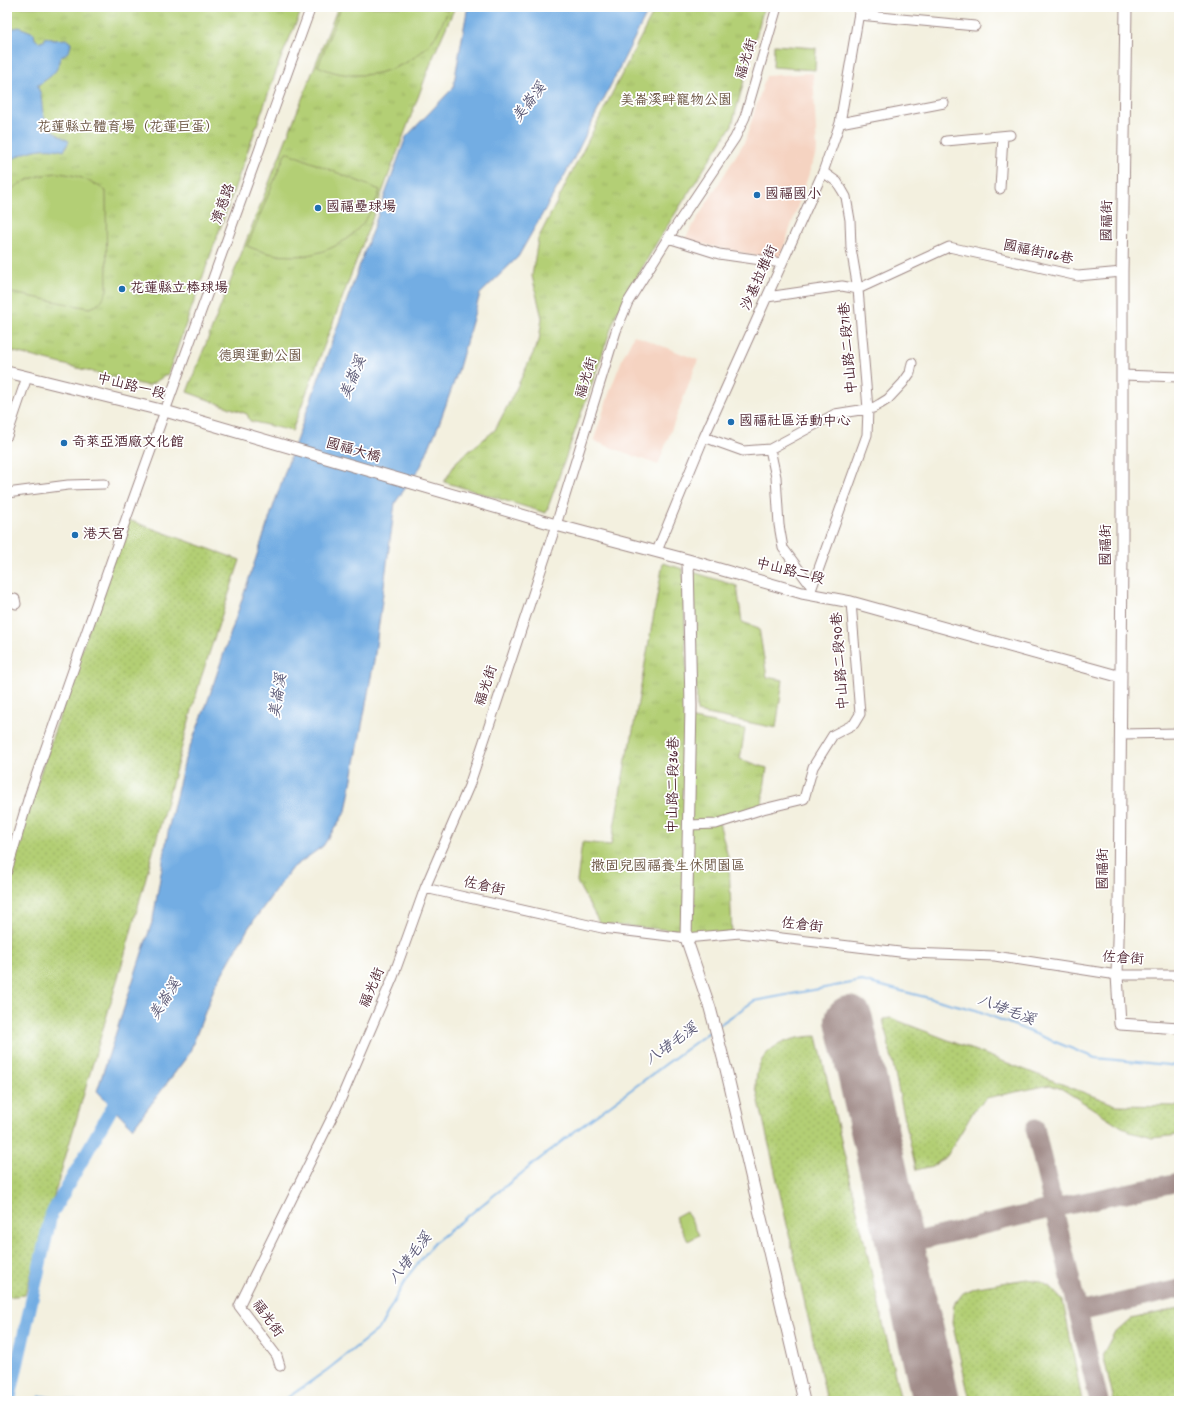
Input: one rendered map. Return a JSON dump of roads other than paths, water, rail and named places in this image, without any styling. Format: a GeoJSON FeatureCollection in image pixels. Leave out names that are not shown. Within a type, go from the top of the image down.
{"type":"FeatureCollection","features":[{"type":"Feature","properties":{"kind":"street","name":"濟慈路"},"geometry":{"type":"LineString","coordinates":[[7,871],[30,793],[126,519],[311,7]]}},
{"type":"Feature","properties":{"kind":"street","name":"福光街"},"geometry":{"type":"LineString","coordinates":[[280,1366],[277,1356],[239,1306],[340,1102],[393,976],[425,888],[469,786],[556,525],[616,331],[628,302],[668,238],[735,138],[745,117],[777,7]]}},
{"type":"Feature","properties":{"kind":"street","name":"國福街"},"geometry":{"type":"LineString","coordinates":[[1126,7],[1122,272],[1123,375],[1121,734],[1117,975],[1120,1024],[1179,1028]]}},
{"type":"Feature","properties":{"kind":"street"},"geometry":{"type":"LineString","coordinates":[[859,11],[975,26]]}},
{"type":"Feature","properties":{"kind":"street","name":"沙基拉雅街"},"geometry":{"type":"LineString","coordinates":[[657,551],[704,438],[823,172],[840,123],[859,11]]}},
{"type":"Feature","properties":{"kind":"street"},"geometry":{"type":"LineString","coordinates":[[840,123],[944,103]]}},
{"type":"Feature","properties":{"kind":"street"},"geometry":{"type":"LineString","coordinates":[[946,141],[1007,135],[1000,189]]}},
{"type":"Feature","properties":{"kind":"street","name":"中山路二段71巷"},"geometry":{"type":"LineString","coordinates":[[810,590],[851,482],[867,435],[868,409],[858,289],[851,248],[850,220],[846,197],[836,182],[823,172]]}},
{"type":"Feature","properties":{"kind":"street"},"geometry":{"type":"LineString","coordinates":[[668,238],[719,254],[782,263]]}},
{"type":"Feature","properties":{"kind":"street","name":"國福街186巷"},"geometry":{"type":"LineString","coordinates":[[858,289],[949,247],[1078,276],[1122,272]]}},
{"type":"Feature","properties":{"kind":"street"},"geometry":{"type":"LineString","coordinates":[[767,297],[842,286],[858,289]]}},
{"type":"Feature","properties":{"kind":"street"},"geometry":{"type":"LineString","coordinates":[[704,438],[743,451],[770,449],[835,414],[868,409],[880,404],[896,392],[910,373],[912,363]]}},
{"type":"Feature","properties":{"kind":"street","name":"中山路一段"},"geometry":{"type":"LineString","coordinates":[[7,372],[165,411],[246,435]]}},
{"type":"Feature","properties":{"kind":"street"},"geometry":{"type":"LineString","coordinates":[[1123,375],[1179,377]]}},
{"type":"Feature","properties":{"kind":"street"},"geometry":{"type":"LineString","coordinates":[[7,436],[27,378]]}},
{"type":"Feature","properties":{"kind":"street","name":"國福大橋"},"geometry":{"type":"LineString","coordinates":[[246,435],[452,494]]}},
{"type":"Feature","properties":{"kind":"street"},"geometry":{"type":"LineString","coordinates":[[770,449],[776,477],[779,525],[783,548],[810,590]]}},
{"type":"Feature","properties":{"kind":"street"},"geometry":{"type":"LineString","coordinates":[[7,493],[68,485],[104,484]]}},
{"type":"Feature","properties":{"kind":"street","name":"中山路二段"},"geometry":{"type":"LineString","coordinates":[[452,494],[556,525],[657,551],[802,592],[810,590],[1121,677]]}},
{"type":"Feature","properties":{"kind":"street","name":"中山路二段36巷"},"geometry":{"type":"LineString","coordinates":[[688,560],[691,706],[686,938],[710,1008],[804,1401]]}},
{"type":"Feature","properties":{"kind":"street"},"geometry":{"type":"LineString","coordinates":[[7,597],[15,599],[16,604]]}},
{"type":"Feature","properties":{"kind":"street","name":"中山路二段90巷"},"geometry":{"type":"LineString","coordinates":[[689,825],[716,824],[763,809],[804,799],[813,767],[833,735],[854,724],[860,714],[851,602]]}},
{"type":"Feature","properties":{"kind":"street"},"geometry":{"type":"LineString","coordinates":[[1121,734],[1179,733]]}},
{"type":"Feature","properties":{"kind":"street","name":"佐倉街"},"geometry":{"type":"LineString","coordinates":[[425,888],[602,928],[686,938],[740,933],[908,953],[995,956],[1117,975],[1179,974]]}},
{"type":"Feature","properties":{"kind":"water"},"geometry":{"type":"Polygon","coordinates":[[[469,7],[650,7],[572,162],[518,257],[480,294],[458,371],[439,424],[421,466],[395,503],[374,661],[346,811],[323,846],[291,869],[249,927],[215,986],[189,1054],[133,1128],[97,1091],[153,919],[169,826],[185,759],[206,706],[287,466],[406,137],[453,88],[469,7]]]}},
{"type":"Feature","properties":{"kind":"water"},"geometry":{"type":"Polygon","coordinates":[[[7,22],[10,29],[19,27],[34,33],[35,39],[39,42],[44,41],[46,37],[54,40],[66,39],[71,43],[69,50],[60,58],[56,71],[38,85],[46,122],[56,133],[69,141],[64,151],[56,149],[34,150],[20,155],[7,163],[7,22]]]}},
{"type":"Feature","properties":{"kind":"waterway","name":"八堵毛溪"},"geometry":{"type":"LineString","coordinates":[[719,1025],[754,1001],[862,981],[976,1010],[1095,1058],[1179,1066]]}},
{"type":"Feature","properties":{"kind":"waterway","name":"八堵毛溪"},"geometry":{"type":"LineString","coordinates":[[283,1401],[327,1370],[379,1329],[407,1277],[434,1243],[571,1134],[712,1030]]}},
{"type":"Feature","properties":{"kind":"waterway","name":"美崙溪"},"geometry":{"type":"LineString","coordinates":[[9,1401],[51,1215],[121,1092]]}},
{"type":"Feature","properties":{"kind":"waterway","name":"八堵毛溪"},"geometry":{"type":"LineString","coordinates":[[35,1401],[41,1396],[76,1401]]}},
{"type":"Feature","properties":{"kind":"place","name":"國福國小"},"geometry":{"type":"Point","coordinates":[757,195]}},
{"type":"Feature","properties":{"kind":"place","name":"國福壘球場"},"geometry":{"type":"Point","coordinates":[318,208]}},
{"type":"Feature","properties":{"kind":"place","name":"花蓮縣立棒球場"},"geometry":{"type":"Point","coordinates":[122,289]}},
{"type":"Feature","properties":{"kind":"place","name":"國福社區活動中心"},"geometry":{"type":"Point","coordinates":[731,422]}},
{"type":"Feature","properties":{"kind":"place","name":"奇萊亞酒廠文化館"},"geometry":{"type":"Point","coordinates":[64,443]}},
{"type":"Feature","properties":{"kind":"place","name":"港天宮"},"geometry":{"type":"Point","coordinates":[75,535]}},
{"type":"Feature","properties":{"kind":"park label","name":"美崙溪畔寵物公園"},"geometry":{"type":"Point","coordinates":[676,101]}},
{"type":"Feature","properties":{"kind":"park label","name":"花蓮縣立體育場（花蓮巨蛋）"},"geometry":{"type":"Point","coordinates":[128,128]}},
{"type":"Feature","properties":{"kind":"park label","name":"德興運動公園"},"geometry":{"type":"Point","coordinates":[260,357]}},
{"type":"Feature","properties":{"kind":"park label","name":"撒固兒國福養生休閒園區"},"geometry":{"type":"Point","coordinates":[668,867]}}]}
